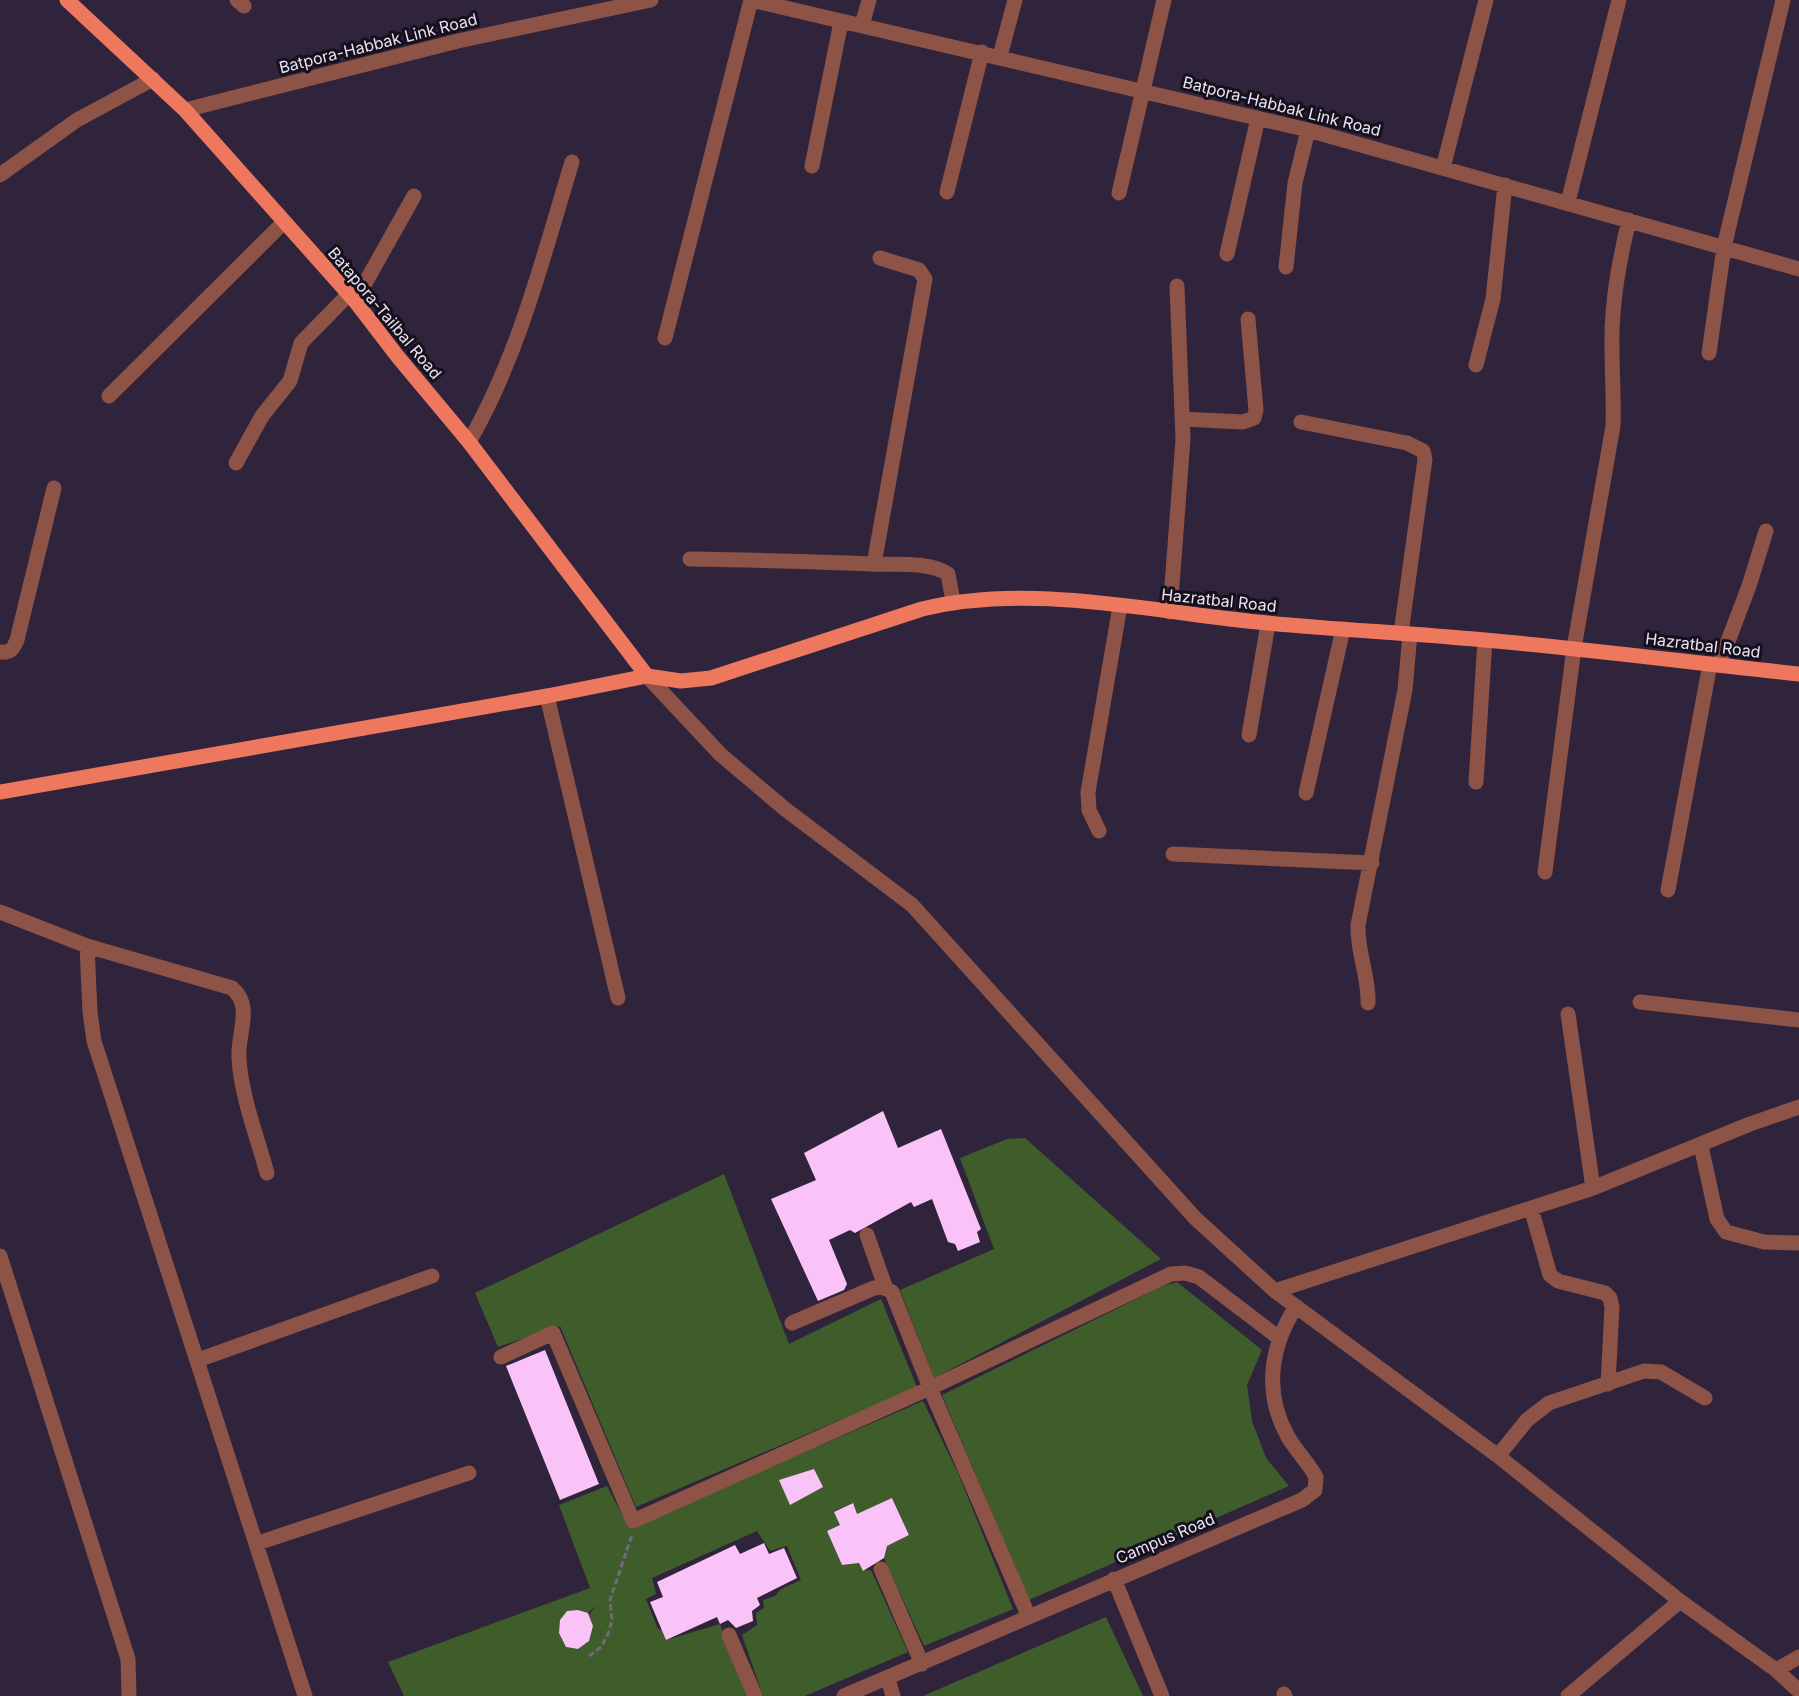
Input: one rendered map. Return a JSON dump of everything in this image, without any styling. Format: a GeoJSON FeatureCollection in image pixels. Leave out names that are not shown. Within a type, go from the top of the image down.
{"type":"FeatureCollection","features":[{"type":"Feature","properties":{"kind":"main road","name":"Batapora-Tailbal Road"},"geometry":{"type":"LineString","coordinates":[[67,0],[185,110],[352,297],[398,357],[469,442],[647,676]]}},
{"type":"Feature","properties":{"kind":"main road","name":"Hazratbal Road"},"geometry":{"type":"LineString","coordinates":[[0,792],[547,696],[647,676],[681,681],[711,678],[953,601],[1004,597],[1120,606],[1268,624],[1406,633],[1574,648],[1799,675]]}},
{"type":"Feature","properties":{"kind":"street","name":"Batpora-Habbak Link Road"},"geometry":{"type":"LineString","coordinates":[[185,110],[458,41],[651,0]]}},
{"type":"Feature","properties":{"kind":"street"},"geometry":{"type":"LineString","coordinates":[[862,25],[869,0]]}},
{"type":"Feature","properties":{"kind":"street"},"geometry":{"type":"LineString","coordinates":[[1000,56],[1015,0]]}},
{"type":"Feature","properties":{"kind":"street"},"geometry":{"type":"LineString","coordinates":[[1119,193],[1164,0]]}},
{"type":"Feature","properties":{"kind":"street"},"geometry":{"type":"LineString","coordinates":[[1443,168],[1486,0]]}},
{"type":"Feature","properties":{"kind":"street"},"geometry":{"type":"LineString","coordinates":[[1568,202],[1619,0]]}},
{"type":"Feature","properties":{"kind":"street"},"geometry":{"type":"LineString","coordinates":[[1709,353],[1724,248],[1783,0]]}},
{"type":"Feature","properties":{"kind":"street"},"geometry":{"type":"LineString","coordinates":[[665,338],[758,1]]}},
{"type":"Feature","properties":{"kind":"street","name":"Batpora-Habbak Link Road"},"geometry":{"type":"LineString","coordinates":[[758,1],[1308,130],[1799,269]]}},
{"type":"Feature","properties":{"kind":"street"},"geometry":{"type":"LineString","coordinates":[[812,166],[841,21]]}},
{"type":"Feature","properties":{"kind":"street"},"geometry":{"type":"LineString","coordinates":[[947,192],[982,52]]}},
{"type":"Feature","properties":{"kind":"street"},"geometry":{"type":"LineString","coordinates":[[0,175],[77,120],[153,79]]}},
{"type":"Feature","properties":{"kind":"street"},"geometry":{"type":"LineString","coordinates":[[1227,254],[1258,118]]}},
{"type":"Feature","properties":{"kind":"street"},"geometry":{"type":"LineString","coordinates":[[1286,267],[1295,183],[1308,130]]}},
{"type":"Feature","properties":{"kind":"street"},"geometry":{"type":"LineString","coordinates":[[469,442],[494,395],[517,340],[572,162]]}},
{"type":"Feature","properties":{"kind":"street"},"geometry":{"type":"LineString","coordinates":[[1476,365],[1493,298],[1505,185]]}},
{"type":"Feature","properties":{"kind":"street"},"geometry":{"type":"LineString","coordinates":[[236,464],[262,416],[290,381],[301,343],[352,297],[414,196]]}},
{"type":"Feature","properties":{"kind":"street"},"geometry":{"type":"LineString","coordinates":[[1545,872],[1574,648],[1613,426],[1615,390],[1612,347],[1615,291],[1629,220]]}},
{"type":"Feature","properties":{"kind":"street"},"geometry":{"type":"LineString","coordinates":[[109,396],[284,222]]}},
{"type":"Feature","properties":{"kind":"street"},"geometry":{"type":"LineString","coordinates":[[874,564],[924,279],[919,270],[880,258]]}},
{"type":"Feature","properties":{"kind":"street"},"geometry":{"type":"LineString","coordinates":[[1170,612],[1180,503],[1182,419],[1177,286]]}},
{"type":"Feature","properties":{"kind":"street"},"geometry":{"type":"LineString","coordinates":[[1182,419],[1243,422],[1254,418],[1256,410],[1248,320]]}},
{"type":"Feature","properties":{"kind":"street"},"geometry":{"type":"LineString","coordinates":[[1301,422],[1407,443],[1423,451],[1425,459],[1406,633],[1405,690],[1357,941],[1369,984],[1368,1003]]}},
{"type":"Feature","properties":{"kind":"street"},"geometry":{"type":"LineString","coordinates":[[0,652],[9,652],[14,649],[17,640],[54,488]]}},
{"type":"Feature","properties":{"kind":"street"},"geometry":{"type":"LineString","coordinates":[[1668,890],[1715,665],[1749,586],[1766,531]]}},
{"type":"Feature","properties":{"kind":"street"},"geometry":{"type":"LineString","coordinates":[[690,559],[874,564],[941,570],[948,574],[953,601]]}},
{"type":"Feature","properties":{"kind":"street"},"geometry":{"type":"LineString","coordinates":[[1099,831],[1089,810],[1088,792],[1120,606]]}},
{"type":"Feature","properties":{"kind":"street"},"geometry":{"type":"LineString","coordinates":[[1249,735],[1268,624]]}},
{"type":"Feature","properties":{"kind":"street"},"geometry":{"type":"LineString","coordinates":[[1306,793],[1343,629]]}},
{"type":"Feature","properties":{"kind":"street"},"geometry":{"type":"LineString","coordinates":[[1476,782],[1485,640]]}},
{"type":"Feature","properties":{"kind":"street"},"geometry":{"type":"LineString","coordinates":[[647,676],[722,755],[785,809],[912,905],[1196,1218],[1275,1291],[1498,1456],[1680,1601],[1776,1670],[1799,1691]]}},
{"type":"Feature","properties":{"kind":"street"},"geometry":{"type":"LineString","coordinates":[[547,696],[618,998]]}},
{"type":"Feature","properties":{"kind":"street"},"geometry":{"type":"LineString","coordinates":[[1173,854],[1372,863]]}},
{"type":"Feature","properties":{"kind":"street"},"geometry":{"type":"LineString","coordinates":[[0,912],[87,946],[232,988],[240,995],[244,1006],[239,1068],[267,1173]]}},
{"type":"Feature","properties":{"kind":"street"},"geometry":{"type":"LineString","coordinates":[[87,946],[90,1012],[94,1041],[258,1543],[305,1696]]}},
{"type":"Feature","properties":{"kind":"street"},"geometry":{"type":"LineString","coordinates":[[1641,1002],[1799,1020]]}},
{"type":"Feature","properties":{"kind":"street"},"geometry":{"type":"LineString","coordinates":[[1568,1014],[1593,1188]]}},
{"type":"Feature","properties":{"kind":"street"},"geometry":{"type":"LineString","coordinates":[[1275,1291],[1593,1188],[1799,1107]]}},
{"type":"Feature","properties":{"kind":"street"},"geometry":{"type":"LineString","coordinates":[[1701,1146],[1717,1218],[1725,1232],[1764,1242],[1799,1244]]}},
{"type":"Feature","properties":{"kind":"street"},"geometry":{"type":"LineString","coordinates":[[1531,1208],[1550,1275],[1558,1281],[1605,1293],[1610,1298],[1612,1307],[1608,1384]]}},
{"type":"Feature","properties":{"kind":"street"},"geometry":{"type":"LineString","coordinates":[[867,1235],[886,1289]]}},
{"type":"Feature","properties":{"kind":"street"},"geometry":{"type":"LineString","coordinates":[[0,1256],[128,1659],[129,1696]]}},
{"type":"Feature","properties":{"kind":"street"},"geometry":{"type":"LineString","coordinates":[[501,1357],[554,1333],[633,1521],[930,1388],[1171,1274],[1185,1273],[1200,1277],[1279,1338]]}},
{"type":"Feature","properties":{"kind":"street"},"geometry":{"type":"LineString","coordinates":[[198,1360],[432,1276]]}},
{"type":"Feature","properties":{"kind":"street"},"geometry":{"type":"LineString","coordinates":[[792,1323],[874,1288],[892,1292],[930,1388],[1029,1617]]}},
{"type":"Feature","properties":{"kind":"street","name":"Campus Road"},"geometry":{"type":"LineString","coordinates":[[844,1696],[1302,1500],[1315,1490],[1316,1477],[1287,1436],[1275,1404],[1272,1371],[1279,1338],[1295,1308]]}},
{"type":"Feature","properties":{"kind":"street"},"geometry":{"type":"LineString","coordinates":[[1498,1456],[1527,1420],[1549,1403],[1569,1394],[1651,1370],[1660,1372],[1705,1398]]}},
{"type":"Feature","properties":{"kind":"street"},"geometry":{"type":"LineString","coordinates":[[258,1543],[469,1473]]}},
{"type":"Feature","properties":{"kind":"street"},"geometry":{"type":"LineString","coordinates":[[880,1569],[922,1664]]}},
{"type":"Feature","properties":{"kind":"street"},"geometry":{"type":"LineString","coordinates":[[1114,1579],[1162,1696]]}},
{"type":"Feature","properties":{"kind":"street"},"geometry":{"type":"LineString","coordinates":[[1568,1696],[1680,1601]]}},
{"type":"Feature","properties":{"kind":"street"},"geometry":{"type":"LineString","coordinates":[[729,1635],[755,1696]]}},
{"type":"Feature","properties":{"kind":"street"},"geometry":{"type":"LineString","coordinates":[[1776,1670],[1799,1657]]}},
{"type":"Feature","properties":{"kind":"street"},"geometry":{"type":"LineString","coordinates":[[888,1679],[893,1696]]}},
{"type":"Feature","properties":{"kind":"path"},"geometry":{"type":"LineString","coordinates":[[589,1656],[601,1647],[608,1634],[612,1620],[610,1600],[632,1537],[633,1521]]}},
{"type":"Feature","properties":{"kind":"green space"},"geometry":{"type":"Polygon","coordinates":[[[1025,1138],[1161,1259],[934,1378],[900,1290],[994,1249],[960,1158],[1007,1139],[1025,1138]]]}},
{"type":"Feature","properties":{"kind":"green space"},"geometry":{"type":"Polygon","coordinates":[[[724,1174],[789,1344],[881,1299],[917,1387],[636,1507],[560,1326],[498,1347],[475,1293],[724,1174]]]}},
{"type":"Feature","properties":{"kind":"green space"},"geometry":{"type":"Polygon","coordinates":[[[1177,1282],[1262,1350],[1247,1385],[1252,1421],[1266,1458],[1289,1486],[1029,1600],[942,1395],[1163,1286],[1177,1282]]]}},
{"type":"Feature","properties":{"kind":"green space"},"geometry":{"type":"Polygon","coordinates":[[[923,1401],[958,1473],[1013,1609],[924,1646],[884,1558],[887,1546],[909,1535],[893,1499],[857,1514],[852,1503],[835,1511],[840,1525],[827,1531],[842,1565],[859,1563],[863,1570],[871,1570],[908,1652],[805,1696],[763,1696],[742,1635],[757,1625],[756,1613],[764,1608],[763,1600],[775,1596],[781,1589],[801,1580],[787,1546],[770,1551],[757,1531],[652,1578],[656,1594],[646,1599],[658,1629],[662,1630],[666,1640],[720,1624],[747,1696],[404,1696],[388,1662],[590,1588],[559,1505],[607,1486],[627,1524],[757,1473],[923,1401]],[[597,1605],[588,1613],[578,1610],[568,1611],[564,1616],[560,1628],[566,1647],[578,1649],[589,1641],[593,1626],[589,1615],[597,1605]]]}},
{"type":"Feature","properties":{"kind":"green space"},"geometry":{"type":"Polygon","coordinates":[[[1106,1617],[1143,1696],[923,1696],[1106,1617]]]}},
{"type":"Feature","properties":{"kind":"building"},"geometry":{"type":"Polygon","coordinates":[[[883,1111],[898,1148],[941,1129],[981,1229],[977,1232],[980,1242],[958,1251],[955,1244],[948,1242],[932,1199],[914,1207],[911,1202],[855,1233],[850,1230],[829,1240],[847,1284],[844,1290],[818,1301],[771,1199],[816,1180],[804,1153],[883,1111]]]}},
{"type":"Feature","properties":{"kind":"building"},"geometry":{"type":"Polygon","coordinates":[[[545,1350],[599,1484],[560,1500],[506,1366],[545,1350]]]}},
{"type":"Feature","properties":{"kind":"building"},"geometry":{"type":"Polygon","coordinates":[[[814,1469],[823,1487],[790,1505],[779,1480],[814,1469]]]}},
{"type":"Feature","properties":{"kind":"building"},"geometry":{"type":"Polygon","coordinates":[[[892,1498],[909,1535],[887,1546],[884,1558],[863,1571],[859,1563],[842,1565],[827,1531],[840,1525],[834,1512],[853,1503],[857,1514],[892,1498]]]}},
{"type":"Feature","properties":{"kind":"building"},"geometry":{"type":"Polygon","coordinates":[[[764,1543],[769,1554],[784,1548],[797,1578],[757,1598],[760,1605],[752,1611],[753,1621],[736,1628],[728,1620],[720,1624],[717,1617],[666,1640],[650,1602],[663,1597],[657,1582],[735,1545],[740,1554],[764,1543]]]}},
{"type":"Feature","properties":{"kind":"building"},"geometry":{"type":"Polygon","coordinates":[[[578,1610],[588,1613],[593,1626],[589,1641],[578,1649],[566,1647],[559,1633],[560,1620],[567,1611],[578,1610]]]}}]}
